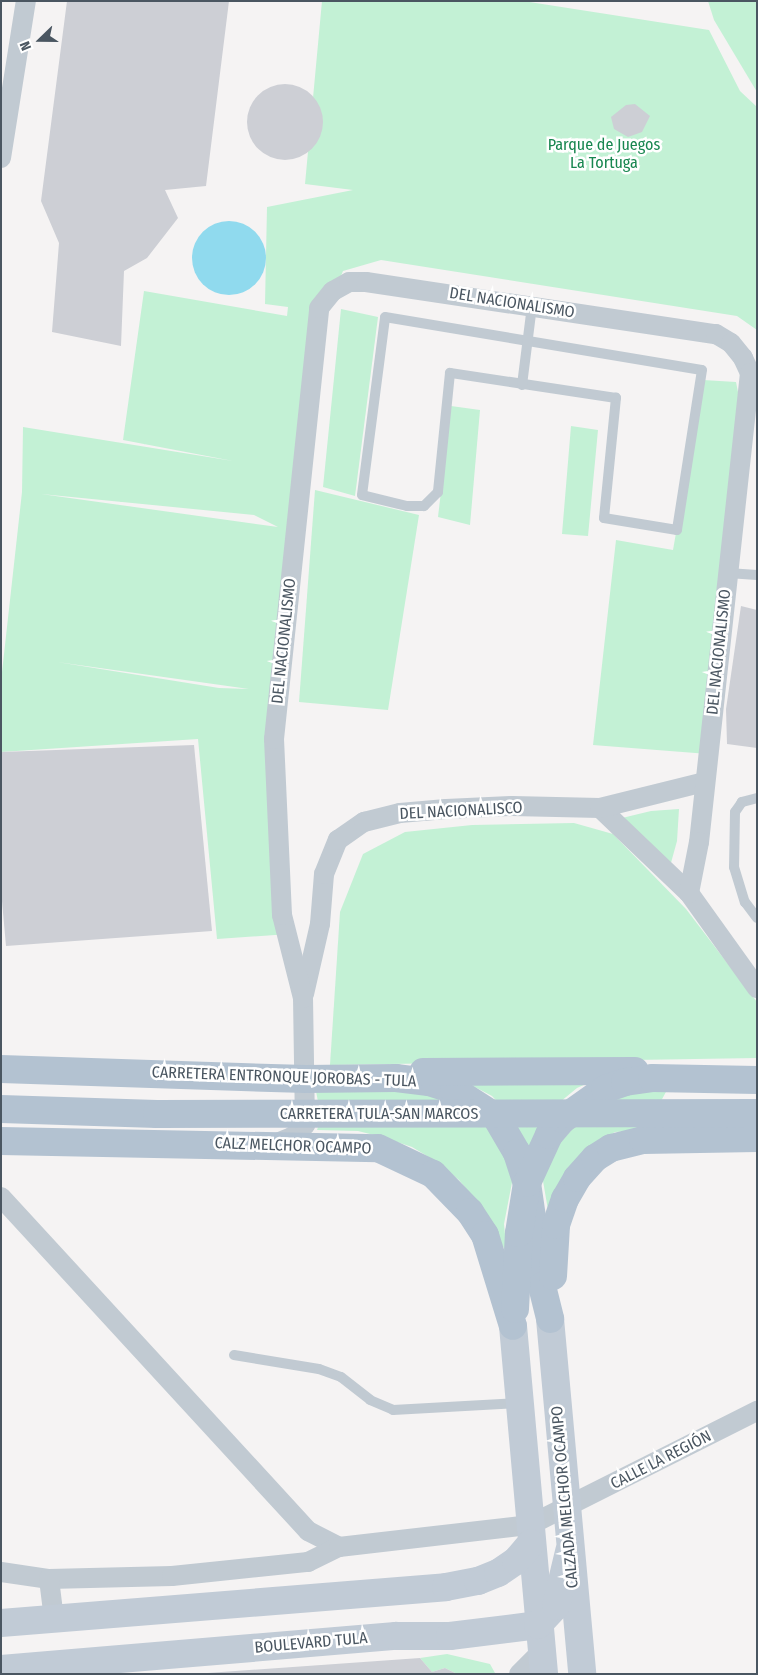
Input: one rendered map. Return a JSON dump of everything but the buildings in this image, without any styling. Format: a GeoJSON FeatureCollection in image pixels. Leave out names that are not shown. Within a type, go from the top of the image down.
{"type":"FeatureCollection","features":[{"type":"Feature","properties":{"kind":"main road","name":"CARRETERA ENTRONQUE JOROBAS - TULA"},"geometry":{"type":"LineString","coordinates":[[1,1069],[306,1079],[396,1078],[429,1082],[454,1090],[496,1117],[507,1131],[527,1183],[542,1286],[550,1319]]}},
{"type":"Feature","properties":{"kind":"main road"},"geometry":{"type":"LineString","coordinates":[[396,1078],[413,1072],[639,1071],[652,1078]]}},
{"type":"Feature","properties":{"kind":"main road"},"geometry":{"type":"LineString","coordinates":[[542,1663],[513,1326],[518,1289],[518,1233],[527,1183],[549,1135],[563,1118],[605,1089],[625,1082],[652,1078],[757,1080]]}},
{"type":"Feature","properties":{"kind":"main road"},"geometry":{"type":"LineString","coordinates":[[688,1138],[673,1120],[672,1107],[681,1091],[700,1080]]}},
{"type":"Feature","properties":{"kind":"main road","name":"CARRETERA TULA-SAN MARCOS"},"geometry":{"type":"LineString","coordinates":[[1,1109],[157,1114],[757,1113]]}},
{"type":"Feature","properties":{"kind":"main road"},"geometry":{"type":"LineString","coordinates":[[550,1319],[556,1225],[577,1178],[595,1158],[627,1142],[688,1138],[757,1138]]}},
{"type":"Feature","properties":{"kind":"main road","name":"CALZ MELCHOR OCAMPO"},"geometry":{"type":"LineString","coordinates":[[1,1141],[378,1148],[433,1174],[470,1212],[485,1235],[513,1326]]}},
{"type":"Feature","properties":{"kind":"main road","name":"CALZADA MELCHOR OCAMPO"},"geometry":{"type":"LineString","coordinates":[[550,1319],[565,1509],[582,1674]]}},
{"type":"Feature","properties":{"kind":"main road"},"geometry":{"type":"LineString","coordinates":[[478,1581],[516,1561],[531,1534]]}},
{"type":"Feature","properties":{"kind":"main road"},"geometry":{"type":"LineString","coordinates":[[567,1674],[556,1606],[569,1552]]}},
{"type":"Feature","properties":{"kind":"main road"},"geometry":{"type":"LineString","coordinates":[[1,1623],[446,1587],[478,1581],[520,1582],[535,1588],[556,1606]]}},
{"type":"Feature","properties":{"kind":"main road"},"geometry":{"type":"LineString","coordinates":[[538,1625],[556,1606]]}},
{"type":"Feature","properties":{"kind":"main road","name":"BOULEVARD TULA"},"geometry":{"type":"LineString","coordinates":[[1,1669],[396,1636],[450,1636],[538,1625]]}},
{"type":"Feature","properties":{"kind":"street"},"geometry":{"type":"LineString","coordinates":[[1,158],[26,1]]}},
{"type":"Feature","properties":{"kind":"street","name":"DEL NACIONALISMO"},"geometry":{"type":"LineString","coordinates":[[303,998],[282,915],[274,740],[319,308],[333,291],[349,282],[366,282],[716,334],[731,343],[743,358],[750,373],[704,782],[699,842],[689,893]]}},
{"type":"Feature","properties":{"kind":"street","name":"DEL NACIONALISCO"},"geometry":{"type":"LineString","coordinates":[[303,998],[320,924],[324,874],[338,840],[364,822],[400,813],[446,809],[512,806],[600,808],[704,782]]}},
{"type":"Feature","properties":{"kind":"street"},"geometry":{"type":"LineString","coordinates":[[600,808],[689,893],[757,988]]}},
{"type":"Feature","properties":{"kind":"street"},"geometry":{"type":"LineString","coordinates":[[272,1145],[292,1137],[305,1124],[306,1079],[303,998]]}},
{"type":"Feature","properties":{"kind":"street"},"geometry":{"type":"LineString","coordinates":[[1,1196],[308,1531],[338,1548]]}},
{"type":"Feature","properties":{"kind":"street","name":"CALLE LA REGIÓN"},"geometry":{"type":"LineString","coordinates":[[1,1572],[49,1579],[172,1576],[308,1562],[338,1548],[531,1534],[565,1509],[757,1411]]}},
{"type":"Feature","properties":{"kind":"street"},"geometry":{"type":"LineString","coordinates":[[49,1579],[54,1619]]}},
{"type":"Feature","properties":{"kind":"street"},"geometry":{"type":"LineString","coordinates":[[519,1674],[542,1663]]}},
{"type":"Feature","properties":{"kind":"lane"},"geometry":{"type":"LineString","coordinates":[[522,385],[532,306]]}},
{"type":"Feature","properties":{"kind":"lane"},"geometry":{"type":"LineString","coordinates":[[385,318],[526,343],[702,370],[677,530],[604,518],[616,398],[522,385],[450,373],[438,492],[424,506],[407,506],[362,495],[385,318]]}},
{"type":"Feature","properties":{"kind":"lane"},"geometry":{"type":"LineString","coordinates":[[728,572],[757,576]]}},
{"type":"Feature","properties":{"kind":"lane"},"geometry":{"type":"LineString","coordinates":[[757,798],[742,802],[735,812],[734,867],[745,902],[757,918]]}},
{"type":"Feature","properties":{"kind":"lane"},"geometry":{"type":"LineString","coordinates":[[234,1356],[319,1369],[341,1378],[370,1400],[392,1410],[520,1403]]}},
{"type":"Feature","properties":{"kind":"green space","name":"Parque de Juegos La Tortuga"},"geometry":{"type":"Polygon","coordinates":[[[322,1],[523,1],[709,30],[740,91],[757,107],[757,330],[737,316],[381,260],[343,271],[313,346],[271,738],[289,934],[217,939],[198,739],[1,752],[1,681],[22,492],[23,427],[233,461],[123,440],[144,291],[287,316],[288,307],[265,304],[267,207],[353,190],[305,184],[322,1]],[[41,494],[278,527],[254,515],[41,494]],[[57,662],[219,688],[249,689],[57,662]]]}},
{"type":"Feature","properties":{"kind":"green space"},"geometry":{"type":"Polygon","coordinates":[[[708,1],[757,1],[757,92],[714,20],[708,1]]]}},
{"type":"Feature","properties":{"kind":"green space"},"geometry":{"type":"Polygon","coordinates":[[[341,309],[378,317],[355,496],[323,487],[341,309]]]}},
{"type":"Feature","properties":{"kind":"green space"},"geometry":{"type":"Polygon","coordinates":[[[703,380],[736,382],[739,397],[708,754],[593,745],[616,540],[673,550],[703,380]]]}},
{"type":"Feature","properties":{"kind":"green space"},"geometry":{"type":"Polygon","coordinates":[[[451,406],[480,410],[470,525],[438,517],[451,406]]]}},
{"type":"Feature","properties":{"kind":"green space"},"geometry":{"type":"Polygon","coordinates":[[[571,426],[598,430],[588,536],[562,534],[571,426]]]}},
{"type":"Feature","properties":{"kind":"green space"},"geometry":{"type":"Polygon","coordinates":[[[315,490],[419,515],[388,710],[299,702],[315,490]]]}},
{"type":"Feature","properties":{"kind":"green space"},"geometry":{"type":"Polygon","coordinates":[[[679,809],[677,841],[669,870],[622,818],[651,811],[679,809]]]}},
{"type":"Feature","properties":{"kind":"green space"},"geometry":{"type":"Polygon","coordinates":[[[574,823],[613,834],[686,909],[757,1002],[757,1058],[330,1065],[340,912],[363,854],[405,832],[472,825],[574,823]]]}},
{"type":"Feature","properties":{"kind":"green space"},"geometry":{"type":"Polygon","coordinates":[[[458,1078],[599,1078],[577,1088],[560,1102],[528,1151],[505,1110],[492,1096],[458,1078]]]}},
{"type":"Feature","properties":{"kind":"green space"},"geometry":{"type":"Polygon","coordinates":[[[667,1090],[661,1101],[667,1128],[615,1132],[596,1143],[549,1216],[542,1175],[552,1152],[583,1117],[629,1092],[667,1090]]]}},
{"type":"Feature","properties":{"kind":"green space"},"geometry":{"type":"Polygon","coordinates":[[[316,1091],[407,1091],[430,1095],[457,1105],[492,1130],[514,1172],[504,1224],[507,1254],[484,1211],[459,1180],[437,1162],[412,1147],[382,1137],[358,1131],[317,1130],[321,1118],[316,1091]]]}},
{"type":"Feature","properties":{"kind":"green space"},"geometry":{"type":"Polygon","coordinates":[[[447,1654],[490,1664],[495,1673],[457,1674],[445,1668],[432,1672],[420,1658],[447,1654]]]}},
{"type":"Feature","properties":{"kind":"water"},"geometry":{"type":"Polygon","coordinates":[[[222,221],[236,221],[250,227],[260,237],[266,251],[264,272],[250,289],[236,295],[222,295],[208,289],[198,279],[192,265],[192,251],[198,237],[208,227],[222,221]]]}}]}
